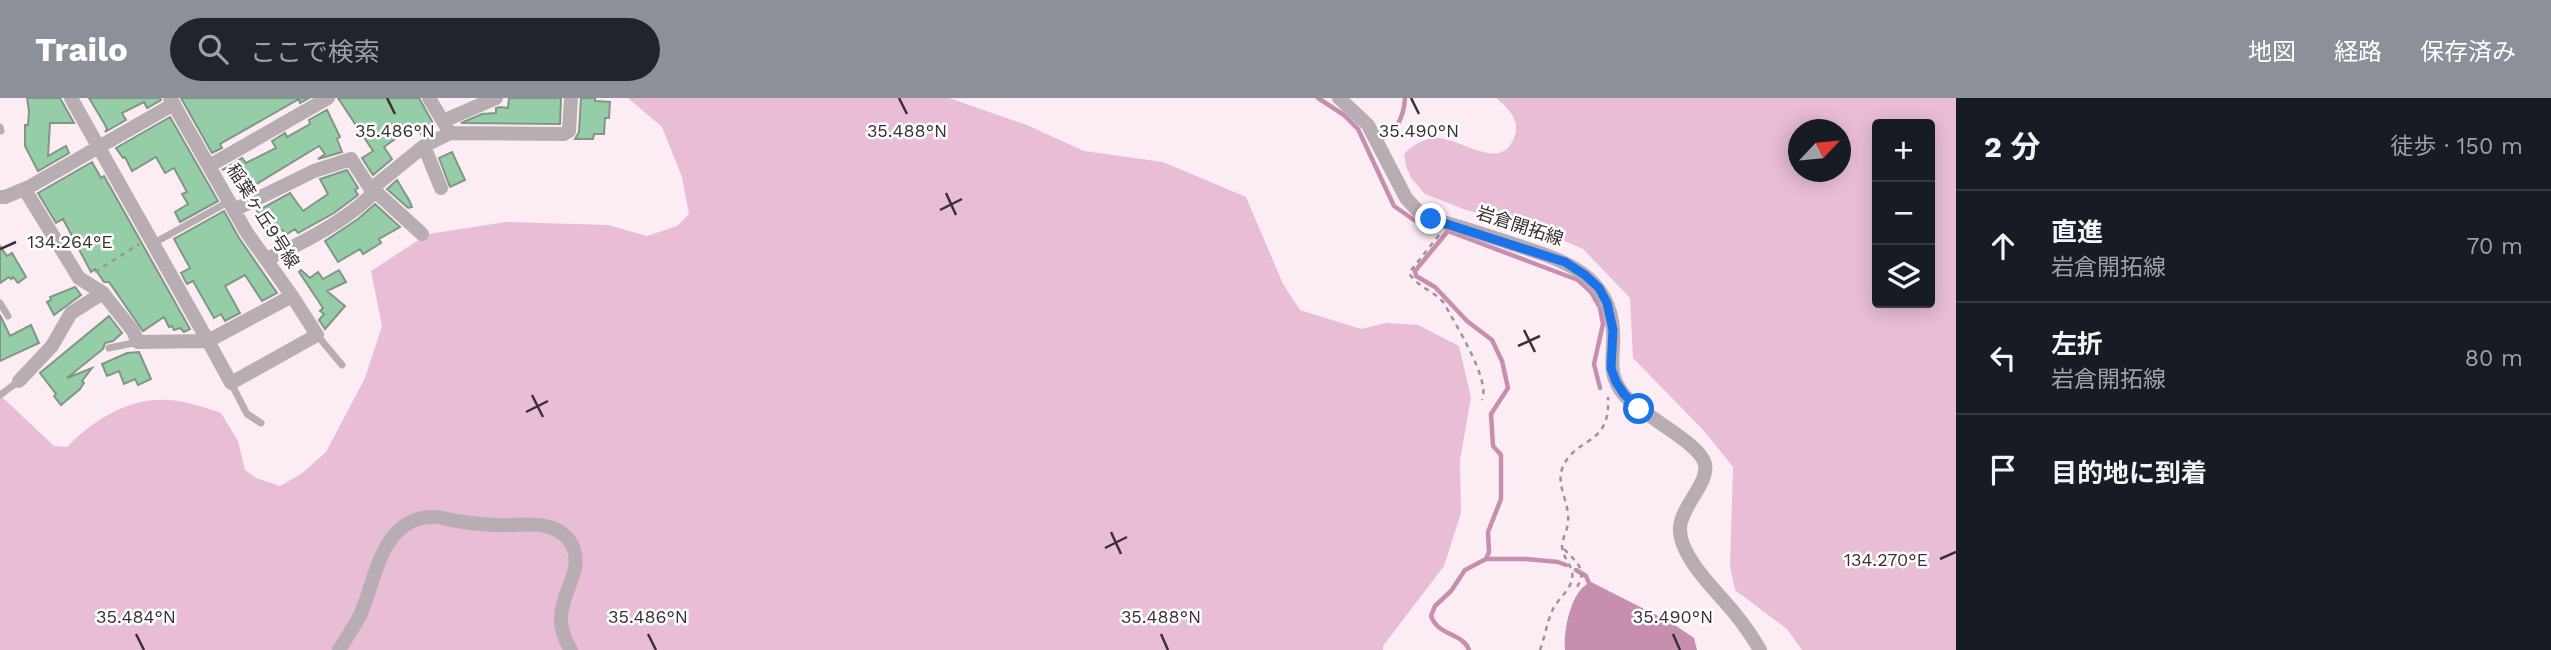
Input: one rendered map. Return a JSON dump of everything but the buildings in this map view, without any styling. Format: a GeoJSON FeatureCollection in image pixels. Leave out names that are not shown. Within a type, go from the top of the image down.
{"type":"FeatureCollection","features":[{"type":"Feature","properties":{"kind":"street"},"geometry":{"type":"LineString","coordinates":[[71,98],[231,383],[317,335],[292,296]]}},
{"type":"Feature","properties":{"kind":"street"},"geometry":{"type":"LineString","coordinates":[[209,166],[328,98]]}},
{"type":"Feature","properties":{"kind":"street"},"geometry":{"type":"LineString","coordinates":[[429,98],[446,127]]}},
{"type":"Feature","properties":{"kind":"street"},"geometry":{"type":"LineString","coordinates":[[266,260],[313,236],[368,200],[376,185],[446,127],[496,98]]}},
{"type":"Feature","properties":{"kind":"street"},"geometry":{"type":"LineString","coordinates":[[446,127],[564,134],[569,131],[571,98]]}},
{"type":"Feature","properties":{"kind":"street","name":"岩倉開拓線"},"geometry":{"type":"LineString","coordinates":[[1339,98],[1368,125],[1406,198],[1417,210],[1431,219],[1565,262],[1599,288],[1607,303],[1613,330],[1611,368],[1616,382]]}},
{"type":"Feature","properties":{"kind":"street"},"geometry":{"type":"LineString","coordinates":[[0,197],[24,190],[172,100]]}},
{"type":"Feature","properties":{"kind":"street","name":"稲葉ヶ丘9号線"},"geometry":{"type":"LineString","coordinates":[[172,100],[231,205],[292,296],[208,341]]}},
{"type":"Feature","properties":{"kind":"street"},"geometry":{"type":"LineString","coordinates":[[424,146],[441,188]]}},
{"type":"Feature","properties":{"kind":"street"},"geometry":{"type":"LineString","coordinates":[[231,205],[351,159],[370,188],[422,234]]}},
{"type":"Feature","properties":{"kind":"street"},"geometry":{"type":"LineString","coordinates":[[24,190],[79,278],[103,293],[133,331],[138,342],[208,341]]}},
{"type":"Feature","properties":{"kind":"street"},"geometry":{"type":"LineString","coordinates":[[19,381],[52,346],[71,313],[103,293]]}},
{"type":"Feature","properties":{"kind":"street"},"geometry":{"type":"LineString","coordinates":[[1616,382],[1639,409],[1701,454],[1706,466],[1704,478],[1686,508],[1680,525],[1681,536],[1685,549],[1701,574],[1737,616],[1760,650]]}},
{"type":"Feature","properties":{"kind":"street"},"geometry":{"type":"LineString","coordinates":[[340,650],[361,614],[379,560],[389,541],[416,520],[432,517],[488,526],[545,525],[560,531],[570,541],[577,556],[560,619],[565,640],[571,650]]}},
{"type":"Feature","properties":{"kind":"lane"},"geometry":{"type":"LineString","coordinates":[[150,242],[231,205]]}},
{"type":"Feature","properties":{"kind":"lane"},"geometry":{"type":"LineString","coordinates":[[0,303],[8,316]]}},
{"type":"Feature","properties":{"kind":"lane"},"geometry":{"type":"LineString","coordinates":[[317,335],[342,365]]}},
{"type":"Feature","properties":{"kind":"lane"},"geometry":{"type":"LineString","coordinates":[[108,348],[138,342]]}},
{"type":"Feature","properties":{"kind":"lane"},"geometry":{"type":"LineString","coordinates":[[0,395],[19,381]]}},
{"type":"Feature","properties":{"kind":"lane"},"geometry":{"type":"LineString","coordinates":[[231,383],[247,414],[261,423]]}},
{"type":"Feature","properties":{"kind":"path"},"geometry":{"type":"LineString","coordinates":[[1449,223],[1409,273],[1413,281],[1435,293],[1444,303],[1482,379],[1485,394],[1482,400]]}},
{"type":"Feature","properties":{"kind":"path"},"geometry":{"type":"LineString","coordinates":[[83,281],[118,255],[150,242]]}},
{"type":"Feature","properties":{"kind":"path"},"geometry":{"type":"LineString","coordinates":[[1540,650],[1553,609],[1568,589],[1572,573],[1562,546],[1569,521],[1560,476],[1570,457],[1598,434],[1605,424],[1609,415],[1608,393],[1616,382]]}},
{"type":"Feature","properties":{"kind":"path"},"geometry":{"type":"LineString","coordinates":[[1562,546],[1582,571],[1583,579],[1575,590]]}},
{"type":"Feature","properties":{"kind":"shaded area"},"geometry":{"type":"Polygon","coordinates":[[[628,98],[949,98],[1027,125],[1084,151],[1163,162],[1246,197],[1283,284],[1300,310],[1361,329],[1386,323],[1418,325],[1459,346],[1471,398],[1460,460],[1461,513],[1444,566],[1383,646],[1383,650],[0,650],[0,395],[54,446],[67,447],[100,420],[139,402],[175,401],[221,413],[238,441],[245,470],[256,478],[280,486],[301,474],[326,452],[365,378],[382,326],[371,271],[428,234],[506,222],[608,225],[647,236],[677,226],[689,214],[682,177],[662,127],[628,98]]]}},
{"type":"Feature","properties":{"kind":"shaded area"},"geometry":{"type":"Polygon","coordinates":[[[1496,98],[1956,98],[1956,650],[1802,650],[1787,629],[1735,590],[1730,566],[1733,467],[1705,432],[1633,358],[1630,298],[1583,249],[1530,226],[1466,210],[1425,194],[1411,178],[1404,154],[1424,140],[1438,138],[1481,152],[1501,152],[1509,146],[1516,129],[1508,109],[1496,98]]]}},
{"type":"Feature","properties":{"kind":"shaded area"},"geometry":{"type":"Polygon","coordinates":[[[1591,582],[1672,623],[1694,638],[1697,650],[1565,650],[1565,632],[1573,602],[1584,586],[1591,582]]]}},
{"type":"Feature","properties":{"kind":"waterway"},"geometry":{"type":"LineString","coordinates":[[1318,98],[1344,115],[1358,129],[1394,206],[1414,220],[1439,229]]}},
{"type":"Feature","properties":{"kind":"waterway"},"geometry":{"type":"LineString","coordinates":[[1383,138],[1393,131],[1399,121],[1405,98]]}},
{"type":"Feature","properties":{"kind":"waterway"},"geometry":{"type":"LineString","coordinates":[[1486,559],[1489,552],[1488,532],[1501,499],[1501,455],[1493,446],[1491,414],[1508,388],[1502,361],[1492,340],[1467,321],[1435,287],[1416,276],[1415,271],[1448,231],[1578,280],[1591,292],[1600,308],[1603,324],[1594,364],[1600,388]]}},
{"type":"Feature","properties":{"kind":"waterway"},"geometry":{"type":"LineString","coordinates":[[1469,650],[1462,640],[1434,623],[1431,616],[1435,606],[1451,591],[1465,570],[1486,559],[1526,559],[1566,565]]}},
{"type":"Feature","properties":{"kind":"waterway"},"geometry":{"type":"LineString","coordinates":[[1576,570],[1586,576],[1591,588]]}},
{"type":"Feature","properties":{"kind":"route"},"geometry":{"type":"LineString","coordinates":[[1431,219],[1565,262],[1585,275],[1599,288],[1607,303],[1613,330],[1611,368],[1616,382],[1639,409]]}}]}
